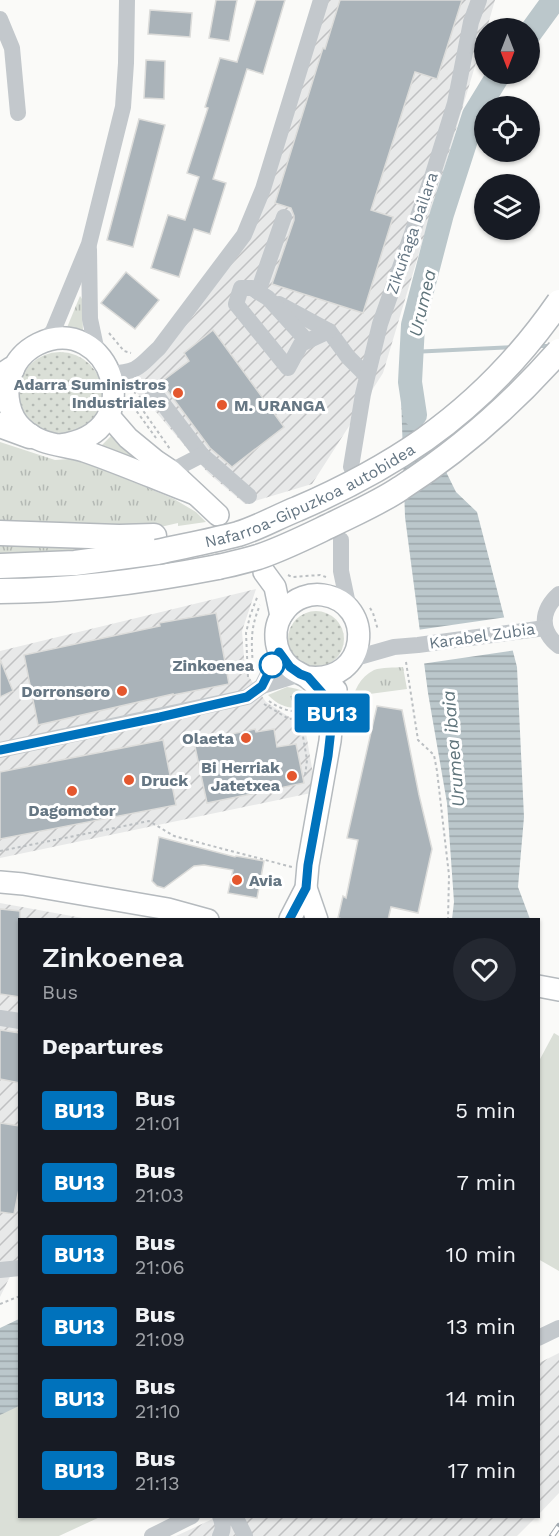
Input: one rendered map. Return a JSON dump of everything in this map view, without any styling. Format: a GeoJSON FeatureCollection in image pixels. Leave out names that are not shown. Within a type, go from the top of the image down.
{"type":"FeatureCollection","features":[{"type":"Feature","properties":{"kind":"highway","name":"Nafarroa-Gipuzkoa autobidea"},"geometry":{"type":"LineString","coordinates":[[155,544],[256,518],[323,497],[371,472],[425,439],[468,404],[510,363],[559,302]]}},
{"type":"Feature","properties":{"kind":"highway","name":"Nafarroa-Gipuzkoa autobidea"},"geometry":{"type":"LineString","coordinates":[[0,591],[65,588],[173,576],[257,557],[289,544],[367,508],[401,489],[485,425],[559,351]]}},
{"type":"Feature","properties":{"kind":"highway"},"geometry":{"type":"LineString","coordinates":[[0,425],[30,436]]}},
{"type":"Feature","properties":{"kind":"highway"},"geometry":{"type":"LineString","coordinates":[[0,533],[119,537],[155,544]]}},
{"type":"Feature","properties":{"kind":"highway"},"geometry":{"type":"LineString","coordinates":[[0,566],[75,563],[155,544]]}},
{"type":"Feature","properties":{"kind":"highway"},"geometry":{"type":"LineString","coordinates":[[0,599],[43,597],[65,588]]}},
{"type":"Feature","properties":{"kind":"main road"},"geometry":{"type":"LineString","coordinates":[[60,445],[89,438],[100,428],[109,416],[114,387],[111,373],[97,352],[72,340],[58,339],[44,341],[31,347],[6,373],[11,413],[19,426],[30,436],[45,443],[82,451],[195,494]]}},
{"type":"Feature","properties":{"kind":"main road"},"geometry":{"type":"LineString","coordinates":[[109,416],[128,438],[171,471],[218,515]]}},
{"type":"Feature","properties":{"kind":"main road"},"geometry":{"type":"LineString","coordinates":[[268,586],[334,598],[349,609],[354,617],[359,635],[357,648],[325,706]]}},
{"type":"Feature","properties":{"kind":"main road"},"geometry":{"type":"LineString","coordinates":[[268,586],[281,616]]}},
{"type":"Feature","properties":{"kind":"main road"},"geometry":{"type":"LineString","coordinates":[[291,918],[306,888],[332,720],[304,675],[285,663],[276,643],[276,634],[281,616],[291,604],[315,596]]}},
{"type":"Feature","properties":{"kind":"main road"},"geometry":{"type":"LineString","coordinates":[[304,675],[326,677],[335,674],[348,664]]}},
{"type":"Feature","properties":{"kind":"main road"},"geometry":{"type":"LineString","coordinates":[[0,882],[168,909],[201,918]]}},
{"type":"Feature","properties":{"kind":"main road"},"geometry":{"type":"LineString","coordinates":[[306,888],[316,918]]}},
{"type":"Feature","properties":{"kind":"main road"},"geometry":{"type":"LineString","coordinates":[[540,986],[559,990]]}},
{"type":"Feature","properties":{"kind":"street"},"geometry":{"type":"LineString","coordinates":[[44,341],[53,331],[89,244],[123,107],[127,0]]}},
{"type":"Feature","properties":{"kind":"street"},"geometry":{"type":"LineString","coordinates":[[111,373],[133,371],[145,363],[159,348],[244,236],[263,189],[321,0]]}},
{"type":"Feature","properties":{"kind":"street","name":"Zikuñaga bailara"},"geometry":{"type":"LineString","coordinates":[[351,467],[367,376],[380,324],[432,177],[455,103],[471,22],[479,0]]}},
{"type":"Feature","properties":{"kind":"street"},"geometry":{"type":"LineString","coordinates":[[0,19],[12,48],[18,113]]}},
{"type":"Feature","properties":{"kind":"street"},"geometry":{"type":"LineString","coordinates":[[263,295],[284,217]]}},
{"type":"Feature","properties":{"kind":"street"},"geometry":{"type":"LineString","coordinates":[[89,244],[90,319],[97,352]]}},
{"type":"Feature","properties":{"kind":"street"},"geometry":{"type":"LineString","coordinates":[[219,270],[241,288],[252,288],[329,331],[348,357],[367,376]]}},
{"type":"Feature","properties":{"kind":"street"},"geometry":{"type":"LineString","coordinates":[[241,288],[236,304],[288,368],[301,344],[329,331]]}},
{"type":"Feature","properties":{"kind":"street"},"geometry":{"type":"LineString","coordinates":[[263,295],[307,341]]}},
{"type":"Feature","properties":{"kind":"street"},"geometry":{"type":"LineString","coordinates":[[151,388],[202,455],[249,495]]}},
{"type":"Feature","properties":{"kind":"street"},"geometry":{"type":"LineString","coordinates":[[171,471],[202,455]]}},
{"type":"Feature","properties":{"kind":"street"},"geometry":{"type":"LineString","coordinates":[[341,540],[341,571],[349,609]]}},
{"type":"Feature","properties":{"kind":"street"},"geometry":{"type":"LineString","coordinates":[[315,596],[330,591],[341,571]]}},
{"type":"Feature","properties":{"kind":"street"},"geometry":{"type":"LineString","coordinates":[[559,594],[551,601],[545,618],[545,628],[549,637],[559,646]]}},
{"type":"Feature","properties":{"kind":"street","name":"Karabel Zubia"},"geometry":{"type":"LineString","coordinates":[[394,647],[545,628]]}},
{"type":"Feature","properties":{"kind":"street"},"geometry":{"type":"LineString","coordinates":[[359,635],[394,647]]}},
{"type":"Feature","properties":{"kind":"street"},"geometry":{"type":"LineString","coordinates":[[348,664],[394,647]]}},
{"type":"Feature","properties":{"kind":"street"},"geometry":{"type":"LineString","coordinates":[[0,750],[247,697],[260,685],[279,652]]}},
{"type":"Feature","properties":{"kind":"street"},"geometry":{"type":"LineString","coordinates":[[260,685],[304,675]]}},
{"type":"Feature","properties":{"kind":"street"},"geometry":{"type":"LineString","coordinates":[[0,1018],[18,1022]]}},
{"type":"Feature","properties":{"kind":"street"},"geometry":{"type":"LineString","coordinates":[[0,1270],[18,1268]]}},
{"type":"Feature","properties":{"kind":"street"},"geometry":{"type":"LineString","coordinates":[[540,1337],[559,1328]]}},
{"type":"Feature","properties":{"kind":"street"},"geometry":{"type":"LineString","coordinates":[[152,1536],[188,1518]]}},
{"type":"Feature","properties":{"kind":"street"},"geometry":{"type":"LineString","coordinates":[[220,1536],[224,1530],[221,1518]]}},
{"type":"Feature","properties":{"kind":"street"},"geometry":{"type":"LineString","coordinates":[[236,1518],[245,1536]]}},
{"type":"Feature","properties":{"kind":"path"},"geometry":{"type":"LineString","coordinates":[[268,586],[253,621],[252,632],[260,685],[280,708],[299,713],[325,706]]}},
{"type":"Feature","properties":{"kind":"path"},"geometry":{"type":"LineString","coordinates":[[406,662],[418,740],[434,755],[449,875],[448,918]]}},
{"type":"Feature","properties":{"kind":"path"},"geometry":{"type":"LineString","coordinates":[[299,713],[307,760],[304,784]]}},
{"type":"Feature","properties":{"kind":"path"},"geometry":{"type":"LineString","coordinates":[[0,851],[149,821],[174,836],[293,867]]}},
{"type":"Feature","properties":{"kind":"path"},"geometry":{"type":"LineString","coordinates":[[0,1304],[18,1297]]}},
{"type":"Feature","properties":{"kind":"shaded area"},"geometry":{"type":"Polygon","coordinates":[[[326,0],[495,0],[490,18],[474,18],[474,69],[383,373],[312,484],[245,504],[208,473],[156,412],[129,385],[194,315],[241,251],[326,0]]]}},
{"type":"Feature","properties":{"kind":"shaded area"},"geometry":{"type":"Polygon","coordinates":[[[256,589],[242,631],[245,671],[266,702],[305,727],[316,792],[0,858],[0,651],[256,589]]]}},
{"type":"Feature","properties":{"kind":"shaded area"},"geometry":{"type":"Polygon","coordinates":[[[0,903],[82,918],[18,918],[18,1260],[0,1297],[0,903]]]}},
{"type":"Feature","properties":{"kind":"shaded area"},"geometry":{"type":"Polygon","coordinates":[[[559,1353],[559,1493],[540,1513],[540,1362],[559,1353]]]}},
{"type":"Feature","properties":{"kind":"shaded area"},"geometry":{"type":"Polygon","coordinates":[[[215,1518],[535,1518],[517,1536],[176,1536],[215,1518]]]}},
{"type":"Feature","properties":{"kind":"green space"},"geometry":{"type":"Polygon","coordinates":[[[80,296],[83,332],[66,330],[80,296]]]}},
{"type":"Feature","properties":{"kind":"green space"},"geometry":{"type":"Polygon","coordinates":[[[60,352],[76,355],[90,364],[99,378],[102,394],[99,410],[90,424],[76,433],[60,436],[44,433],[30,424],[21,410],[18,394],[21,378],[30,364],[44,355],[60,352]]]}},
{"type":"Feature","properties":{"kind":"green space"},"geometry":{"type":"Polygon","coordinates":[[[113,434],[130,452],[164,472],[100,447],[113,434]]]}},
{"type":"Feature","properties":{"kind":"green space"},"geometry":{"type":"Polygon","coordinates":[[[0,442],[55,460],[70,459],[86,462],[174,499],[196,512],[206,522],[178,526],[178,523],[156,528],[0,522],[0,442]]]}},
{"type":"Feature","properties":{"kind":"green space"},"geometry":{"type":"Polygon","coordinates":[[[0,538],[90,545],[91,550],[0,555],[0,538]]]}},
{"type":"Feature","properties":{"kind":"green space"},"geometry":{"type":"Polygon","coordinates":[[[316,611],[327,613],[336,619],[342,628],[344,639],[342,650],[336,659],[327,665],[316,667],[305,665],[296,659],[290,650],[288,639],[290,628],[296,619],[305,613],[316,611]]]}},
{"type":"Feature","properties":{"kind":"green space"},"geometry":{"type":"Polygon","coordinates":[[[403,667],[407,689],[362,695],[352,706],[358,685],[365,676],[381,668],[403,667]]]}},
{"type":"Feature","properties":{"kind":"green space"},"geometry":{"type":"Polygon","coordinates":[[[287,687],[304,692],[316,704],[290,707],[279,704],[268,695],[287,687]]]}},
{"type":"Feature","properties":{"kind":"green space"},"geometry":{"type":"Polygon","coordinates":[[[554,1033],[559,1036],[559,1271],[540,1260],[540,1059],[554,1033]]]}},
{"type":"Feature","properties":{"kind":"green space"},"geometry":{"type":"Polygon","coordinates":[[[18,1397],[18,1518],[98,1518],[59,1536],[0,1536],[0,1406],[18,1397]]]}},
{"type":"Feature","properties":{"kind":"water","name":"Urumea ibaia"},"geometry":{"type":"Polygon","coordinates":[[[420,366],[420,419],[456,492],[477,512],[517,667],[524,817],[518,887],[530,918],[452,918],[454,902],[447,803],[428,693],[405,517],[401,395],[420,366]]]}},
{"type":"Feature","properties":{"kind":"water"},"geometry":{"type":"Polygon","coordinates":[[[18,1319],[18,1406],[0,1415],[0,1328],[18,1319]]]}},
{"type":"Feature","properties":{"kind":"pier"},"geometry":{"type":"Polygon","coordinates":[[[507,617],[516,650],[421,664],[417,630],[507,617]]]}},
{"type":"Feature","properties":{"kind":"building"},"geometry":{"type":"Polygon","coordinates":[[[216,0],[237,0],[229,41],[209,38],[216,0]]]}},
{"type":"Feature","properties":{"kind":"building"},"geometry":{"type":"Polygon","coordinates":[[[256,0],[285,0],[263,74],[247,69],[213,179],[226,183],[210,234],[194,229],[179,277],[151,268],[168,215],[185,220],[199,177],[187,173],[208,108],[205,107],[220,58],[237,62],[256,0]]]}},
{"type":"Feature","properties":{"kind":"building"},"geometry":{"type":"Polygon","coordinates":[[[340,0],[462,0],[437,79],[415,72],[371,210],[393,217],[363,313],[272,284],[294,220],[291,208],[275,203],[340,0]]]}},
{"type":"Feature","properties":{"kind":"building"},"geometry":{"type":"Polygon","coordinates":[[[150,10],[192,13],[190,37],[148,34],[150,10]]]}},
{"type":"Feature","properties":{"kind":"building"},"geometry":{"type":"Polygon","coordinates":[[[146,60],[165,61],[164,99],[144,98],[146,60]]]}},
{"type":"Feature","properties":{"kind":"building"},"geometry":{"type":"Polygon","coordinates":[[[139,119],[165,125],[133,247],[107,240],[139,119]]]}},
{"type":"Feature","properties":{"kind":"building"},"geometry":{"type":"Polygon","coordinates":[[[126,272],[159,300],[135,329],[101,303],[126,272]]]}},
{"type":"Feature","properties":{"kind":"building","name":"M. URANGA"},"geometry":{"type":"Polygon","coordinates":[[[213,330],[284,427],[232,467],[210,448],[161,382],[189,361],[184,353],[213,330]]]}},
{"type":"Feature","properties":{"kind":"building"},"geometry":{"type":"Polygon","coordinates":[[[216,613],[229,684],[173,694],[38,725],[24,655],[160,626],[159,623],[216,613]]]}},
{"type":"Feature","properties":{"kind":"building"},"geometry":{"type":"Polygon","coordinates":[[[0,659],[13,691],[0,697],[0,659]]]}},
{"type":"Feature","properties":{"kind":"building"},"geometry":{"type":"Polygon","coordinates":[[[377,706],[402,710],[432,849],[418,913],[391,907],[388,918],[338,918],[343,896],[346,898],[358,840],[347,838],[377,706]]]}},
{"type":"Feature","properties":{"kind":"building"},"geometry":{"type":"Polygon","coordinates":[[[255,729],[256,732],[274,729],[277,747],[296,744],[304,783],[207,803],[194,742],[255,729]]]}},
{"type":"Feature","properties":{"kind":"building"},"geometry":{"type":"Polygon","coordinates":[[[163,740],[176,805],[0,839],[0,772],[163,740]]]}},
{"type":"Feature","properties":{"kind":"building"},"geometry":{"type":"Polygon","coordinates":[[[159,837],[235,857],[264,861],[257,898],[228,893],[233,870],[204,865],[194,866],[164,888],[157,886],[152,881],[159,837]]]}},
{"type":"Feature","properties":{"kind":"building"},"geometry":{"type":"Polygon","coordinates":[[[0,909],[20,911],[20,918],[18,918],[18,997],[0,994],[0,909]]]}},
{"type":"Feature","properties":{"kind":"building"},"geometry":{"type":"Polygon","coordinates":[[[0,1030],[18,1033],[18,1083],[0,1079],[0,1030]]]}},
{"type":"Feature","properties":{"kind":"building"},"geometry":{"type":"Polygon","coordinates":[[[0,1123],[18,1126],[18,1194],[14,1214],[0,1212],[0,1123]]]}},
{"type":"Feature","properties":{"kind":"waterway","name":"Urumea"},"geometry":{"type":"LineString","coordinates":[[540,19],[554,0]]}},
{"type":"Feature","properties":{"kind":"waterway","name":"Urumea"},"geometry":{"type":"LineString","coordinates":[[415,415],[410,382],[413,325],[442,214],[474,115],[493,84]]}},
{"type":"Feature","properties":{"kind":"waterway"},"geometry":{"type":"LineString","coordinates":[[536,346],[552,346]]}},
{"type":"Feature","properties":{"kind":"waterway"},"geometry":{"type":"LineString","coordinates":[[411,352],[513,347]]}},
{"type":"Feature","properties":{"kind":"railway"},"geometry":{"type":"LineString","coordinates":[[552,1536],[559,1526]]}},
{"type":"Feature","properties":{"kind":"bus line","name":"BU13"},"geometry":{"type":"LineString","coordinates":[[0,750],[247,697],[262,686],[279,652],[285,663],[308,677],[331,703],[332,720],[306,888],[290,918]]}},
{"type":"Feature","properties":{"kind":"place","name":"Adarra Suministros Industriales"},"geometry":{"type":"Point","coordinates":[178,393]}},
{"type":"Feature","properties":{"kind":"place","name":"M. URANGA"},"geometry":{"type":"Point","coordinates":[222,405]}},
{"type":"Feature","properties":{"kind":"place","name":"Zinkoenea"},"geometry":{"type":"Point","coordinates":[272,665]}},
{"type":"Feature","properties":{"kind":"place","name":"Dorronsoro"},"geometry":{"type":"Point","coordinates":[122,691]}},
{"type":"Feature","properties":{"kind":"place","name":"Olaeta"},"geometry":{"type":"Point","coordinates":[246,738]}},
{"type":"Feature","properties":{"kind":"place","name":"Bi Herriak Jatetxea"},"geometry":{"type":"Point","coordinates":[292,776]}},
{"type":"Feature","properties":{"kind":"place","name":"Druck"},"geometry":{"type":"Point","coordinates":[129,780]}},
{"type":"Feature","properties":{"kind":"place","name":"Dagomotor"},"geometry":{"type":"Point","coordinates":[72,791]}},
{"type":"Feature","properties":{"kind":"place","name":"Avia"},"geometry":{"type":"Point","coordinates":[237,880]}}]}
